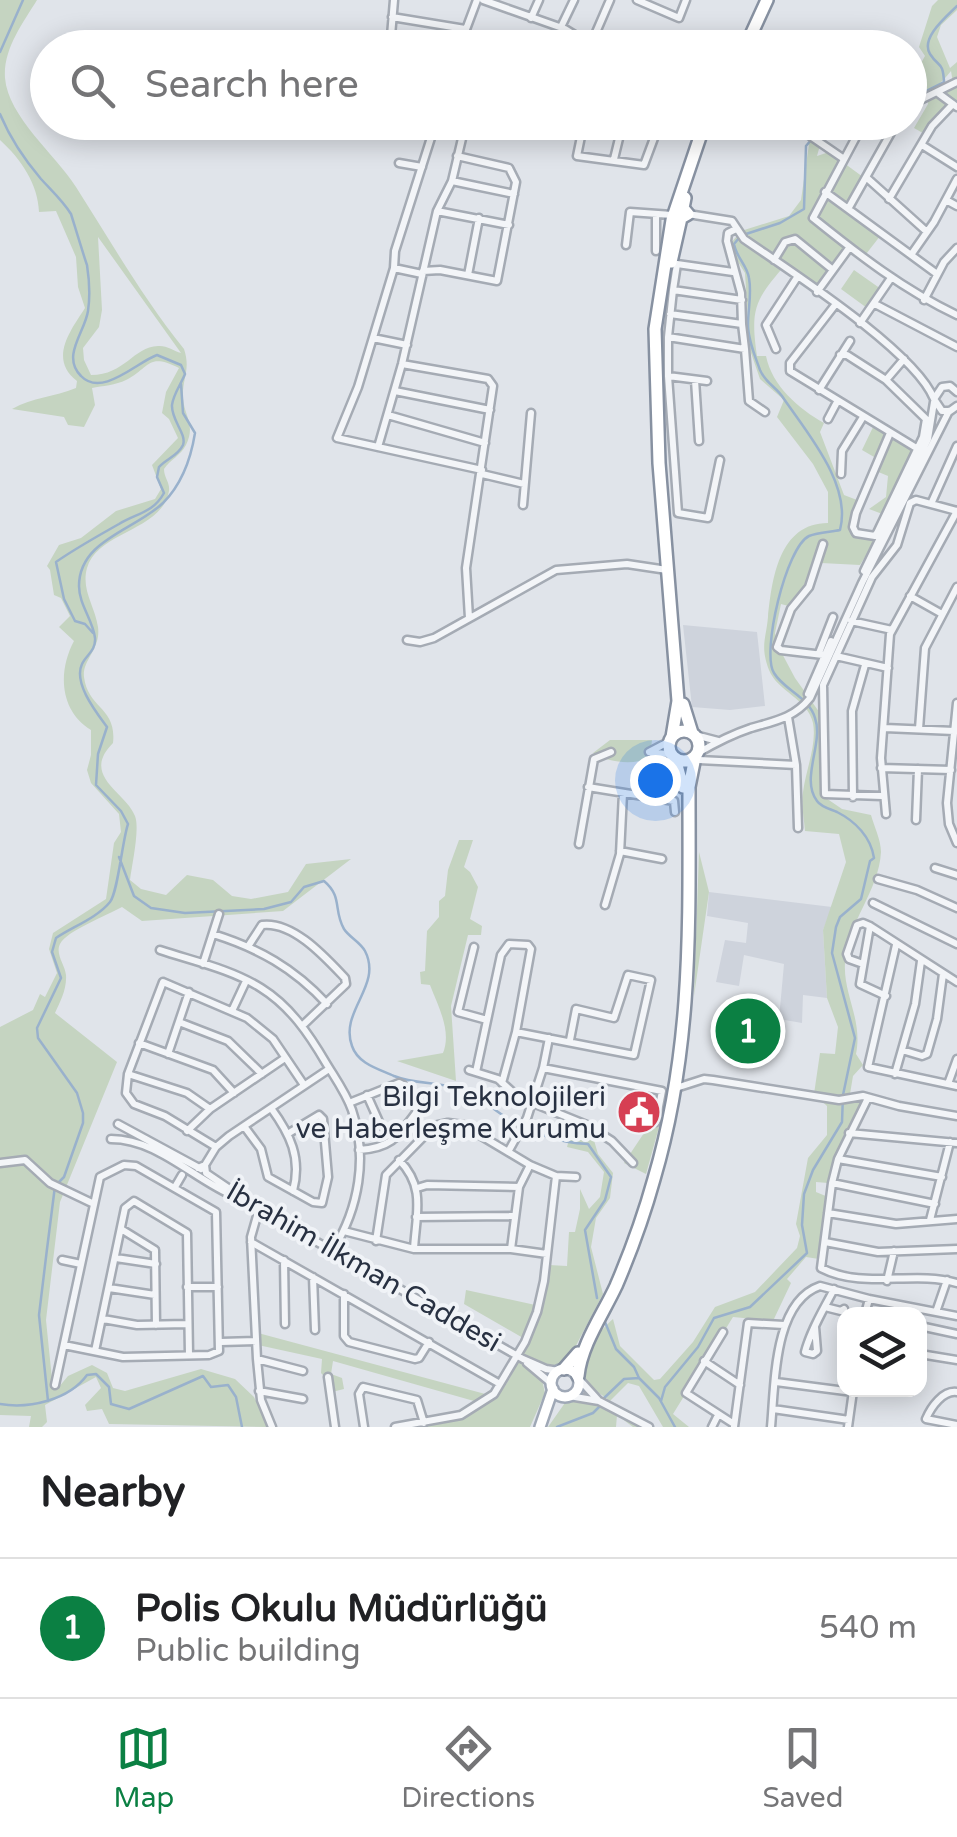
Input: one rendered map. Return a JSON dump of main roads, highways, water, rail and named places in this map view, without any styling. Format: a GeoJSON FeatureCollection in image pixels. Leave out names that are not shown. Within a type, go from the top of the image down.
{"type":"FeatureCollection","features":[{"type":"Feature","properties":{"kind":"highway"},"geometry":{"type":"LineString","coordinates":[[750,30],[764,0]]}},
{"type":"Feature","properties":{"kind":"highway"},"geometry":{"type":"LineString","coordinates":[[562,1370],[578,1354],[620,1264],[649,1180],[671,1089],[681,1022],[686,938],[683,784],[672,748],[678,702],[655,344],[659,288],[673,215],[702,140]]}},
{"type":"Feature","properties":{"kind":"highway"},"geometry":{"type":"LineString","coordinates":[[665,318],[681,218],[688,214],[684,202],[703,140]]}},
{"type":"Feature","properties":{"kind":"highway"},"geometry":{"type":"LineString","coordinates":[[578,1378],[580,1362],[645,1210],[676,1088],[688,985],[688,787],[699,744],[683,702],[662,418],[665,318],[677,218],[703,140]]}},
{"type":"Feature","properties":{"kind":"highway"},"geometry":{"type":"LineString","coordinates":[[672,748],[684,731],[693,734]]}},
{"type":"Feature","properties":{"kind":"highway"},"geometry":{"type":"LineString","coordinates":[[672,748],[686,761],[697,756]]}},
{"type":"Feature","properties":{"kind":"main road"},"geometry":{"type":"LineString","coordinates":[[562,1370],[578,1378],[578,1388],[542,1422],[552,1386],[562,1370]]}},
{"type":"Feature","properties":{"kind":"main road"},"geometry":{"type":"LineString","coordinates":[[552,1386],[567,1396]]}},
{"type":"Feature","properties":{"kind":"waterway"},"geometry":{"type":"LineString","coordinates":[[0,52],[23,0]]}},
{"type":"Feature","properties":{"kind":"waterway"},"geometry":{"type":"LineString","coordinates":[[927,90],[944,82],[942,68],[930,54],[929,41],[957,6]]}},
{"type":"Feature","properties":{"kind":"waterway"},"geometry":{"type":"LineString","coordinates":[[0,114],[23,156],[71,214],[87,265],[89,306],[74,352],[75,368],[89,382],[99,383],[157,355],[181,365],[185,374],[172,405],[183,445],[159,467],[157,477],[164,493],[160,500],[56,562],[64,599],[75,621],[85,624],[93,633]]}},
{"type":"Feature","properties":{"kind":"waterway"},"geometry":{"type":"LineString","coordinates":[[746,234],[780,223],[804,209],[806,146],[811,140]]}},
{"type":"Feature","properties":{"kind":"waterway"},"geometry":{"type":"LineString","coordinates":[[661,1401],[665,1387],[698,1347],[714,1318],[750,1307],[807,1253],[802,1225],[804,1194],[813,1170],[842,1122],[843,1095],[855,1038],[832,953],[836,927],[840,917],[861,899],[874,858],[866,837],[856,825],[823,806],[812,792],[815,718],[807,704],[778,679],[771,662],[773,624],[792,559],[809,536],[840,530],[842,513],[840,495],[826,461],[760,370],[748,331],[749,278],[734,244],[739,238]]}},
{"type":"Feature","properties":{"kind":"waterway"},"geometry":{"type":"LineString","coordinates":[[48,1401],[39,1315],[47,1249],[55,1186],[64,1177],[83,1113],[77,1093],[38,1038],[37,1028],[61,978],[52,952],[56,938],[110,902],[128,824],[96,785],[98,754],[107,727],[81,680],[82,664],[95,642],[81,600],[81,570],[98,547],[163,503],[180,480],[195,433],[183,413],[181,384]]}},
{"type":"Feature","properties":{"kind":"waterway"},"geometry":{"type":"LineString","coordinates":[[119,857],[134,896],[151,908],[185,913],[264,909],[291,902],[304,887],[324,881],[334,893],[344,929],[363,948],[369,964],[369,976],[351,1021],[352,1046],[359,1057],[402,1079],[462,1090],[531,1131],[588,1144],[611,1177],[605,1200],[585,1230],[597,1298]]}},
{"type":"Feature","properties":{"kind":"waterway"},"geometry":{"type":"LineString","coordinates":[[605,1322],[616,1349],[639,1378]]}},
{"type":"Feature","properties":{"kind":"waterway"},"geometry":{"type":"LineString","coordinates":[[0,1404],[48,1401],[70,1391],[87,1375],[96,1374],[109,1387],[111,1404],[129,1409],[203,1376],[211,1387],[228,1385],[236,1397],[242,1427]]}},
{"type":"Feature","properties":{"kind":"waterway"},"geometry":{"type":"LineString","coordinates":[[603,1399],[624,1379],[639,1378],[659,1398],[675,1427]]}},
{"type":"Feature","properties":{"kind":"waterway"},"geometry":{"type":"LineString","coordinates":[[557,1427],[593,1413],[600,1406]]}},
{"type":"Feature","properties":{"kind":"place","name":"Polis Okulu Müdürlüğü"},"geometry":{"type":"Point","coordinates":[748,1031]}},
{"type":"Feature","properties":{"kind":"place","name":"Bilgi Teknolojileri ve Haberleşme Kurumu"},"geometry":{"type":"Point","coordinates":[639,1112]}}]}
